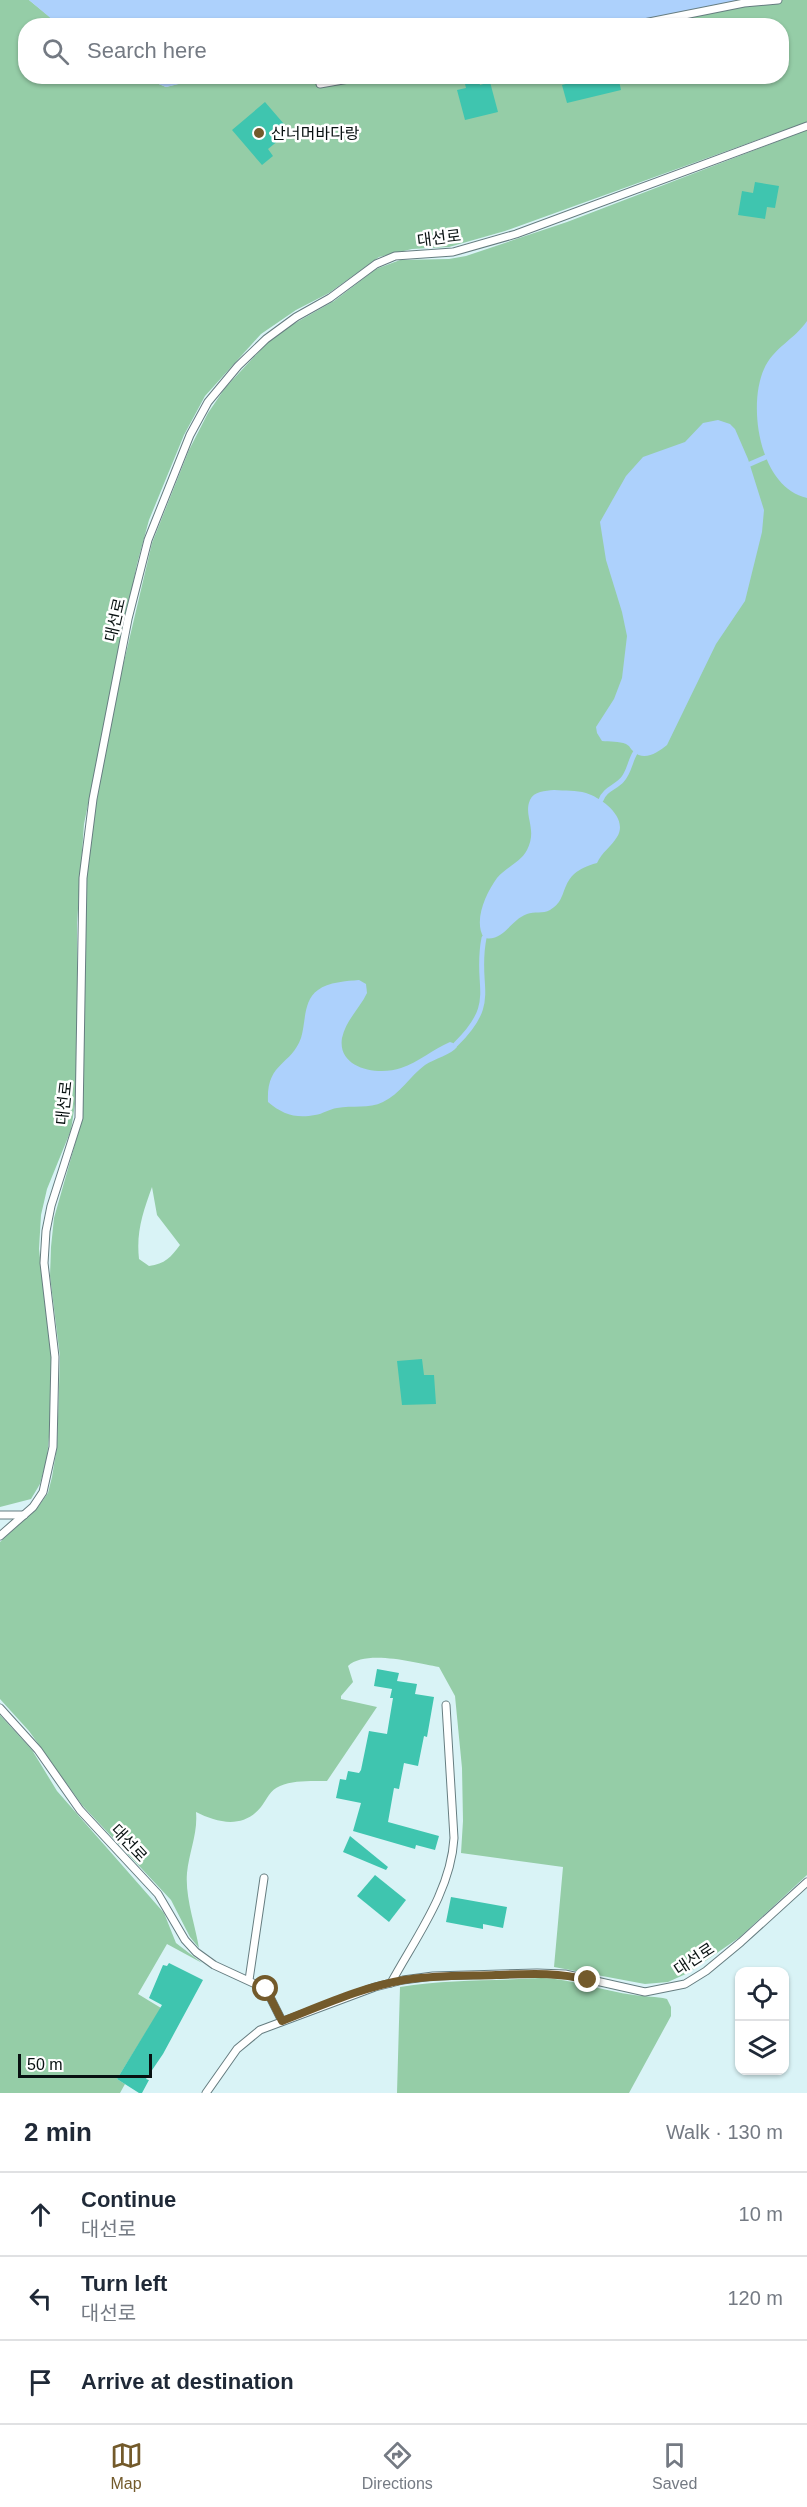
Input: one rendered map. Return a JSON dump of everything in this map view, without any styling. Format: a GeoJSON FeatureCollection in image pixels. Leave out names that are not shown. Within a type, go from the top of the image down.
{"type":"FeatureCollection","features":[{"type":"Feature","properties":{"kind":"lane"},"geometry":{"type":"LineString","coordinates":[[669,18],[744,3],[778,0]]}},
{"type":"Feature","properties":{"kind":"lane","name":"대선로"},"geometry":{"type":"LineString","coordinates":[[0,1536],[24,1515],[43,1492],[53,1447],[55,1357],[44,1263],[46,1231],[51,1206],[79,1118],[83,878],[93,799],[128,619],[148,540],[190,435],[208,402],[238,366],[266,339],[296,317],[330,298],[376,264],[395,256],[453,252],[516,234],[807,126]]}},
{"type":"Feature","properties":{"kind":"lane"},"geometry":{"type":"LineString","coordinates":[[0,1515],[24,1515]]}},
{"type":"Feature","properties":{"kind":"lane"},"geometry":{"type":"LineString","coordinates":[[391,1983],[444,1885],[453,1858],[454,1838],[446,1705]]}},
{"type":"Feature","properties":{"kind":"lane","name":"대선로"},"geometry":{"type":"LineString","coordinates":[[0,1708],[38,1750],[80,1810],[158,1894],[185,1940],[196,1953],[227,1972],[266,1989],[282,2021]]}},
{"type":"Feature","properties":{"kind":"lane"},"geometry":{"type":"LineString","coordinates":[[249,1980],[264,1878]]}},
{"type":"Feature","properties":{"kind":"lane","name":"대선로"},"geometry":{"type":"LineString","coordinates":[[206,2093],[237,2049],[247,2039],[282,2021],[391,1983],[433,1976],[537,1973],[565,1974],[645,1992],[666,1990],[685,1984],[706,1971],[741,1942],[807,1882]]}},
{"type":"Feature","properties":{"kind":"green space"},"geometry":{"type":"Polygon","coordinates":[[[0,0],[29,0],[51,18],[18,18],[18,84],[159,84],[166,87],[178,84],[789,84],[789,18],[651,18],[740,0],[807,0],[807,122],[505,231],[449,247],[412,249],[379,257],[329,293],[296,310],[261,334],[205,396],[184,435],[149,520],[137,564],[84,824],[77,923],[77,1091],[71,1130],[47,1189],[41,1215],[39,1249],[52,1363],[47,1458],[40,1484],[31,1499],[0,1507],[0,0]]]}},
{"type":"Feature","properties":{"kind":"green space"},"geometry":{"type":"Polygon","coordinates":[[[807,130],[807,1875],[740,1937],[688,1973],[668,1982],[645,1984],[554,1967],[563,1867],[461,1853],[462,1768],[455,1696],[439,1667],[405,1660],[367,1658],[348,1666],[353,1682],[341,1699],[377,1707],[327,1781],[297,1782],[280,1786],[271,1792],[254,1814],[238,1821],[221,1821],[196,1812],[196,1827],[187,1882],[199,1948],[190,1937],[171,1900],[82,1805],[29,1731],[0,1699],[0,1542],[38,1507],[48,1493],[57,1447],[60,1357],[50,1276],[51,1247],[54,1218],[81,1123],[83,1106],[86,873],[114,704],[152,543],[189,450],[208,413],[225,388],[267,343],[290,326],[334,301],[376,269],[400,260],[449,259],[466,256],[567,222],[807,130]],[[152,1187],[143,1214],[138,1240],[139,1259],[149,1266],[167,1259],[180,1245],[157,1215],[152,1187]]]}},
{"type":"Feature","properties":{"kind":"green space"},"geometry":{"type":"Polygon","coordinates":[[[0,1715],[32,1750],[57,1791],[164,1913],[176,1943],[202,1963],[167,1944],[138,1994],[161,2008],[117,2079],[125,2084],[120,2093],[0,2093],[0,1715]]]}},
{"type":"Feature","properties":{"kind":"green space"},"geometry":{"type":"Polygon","coordinates":[[[541,1978],[638,1996],[667,1999],[671,2007],[671,2016],[629,2093],[397,2093],[400,1987],[452,1981],[541,1978]]]}},
{"type":"Feature","properties":{"kind":"water"},"geometry":{"type":"Polygon","coordinates":[[[29,0],[740,0],[654,18],[50,18],[29,0]]]}},
{"type":"Feature","properties":{"kind":"water"},"geometry":{"type":"Polygon","coordinates":[[[159,84],[179,84],[166,87],[159,84]]]}},
{"type":"Feature","properties":{"kind":"water"},"geometry":{"type":"Polygon","coordinates":[[[807,321],[807,498],[791,491],[778,479],[768,463],[758,424],[757,404],[759,385],[768,362],[807,321]]]}},
{"type":"Feature","properties":{"kind":"water"},"geometry":{"type":"Polygon","coordinates":[[[718,420],[730,424],[735,429],[748,459],[764,510],[762,532],[745,601],[716,644],[667,745],[655,753],[642,756],[626,744],[602,741],[597,733],[596,727],[614,699],[622,678],[627,636],[606,560],[600,522],[626,476],[643,457],[685,442],[703,423],[718,420]]]}},
{"type":"Feature","properties":{"kind":"water"},"geometry":{"type":"Polygon","coordinates":[[[554,790],[586,793],[606,804],[617,816],[620,830],[617,837],[597,863],[575,873],[557,905],[547,911],[530,913],[521,917],[497,937],[484,938],[480,916],[489,891],[497,878],[524,854],[530,842],[528,806],[530,800],[537,793],[554,790]]]}},
{"type":"Feature","properties":{"kind":"water"},"geometry":{"type":"Polygon","coordinates":[[[359,980],[366,984],[367,993],[347,1025],[342,1038],[342,1049],[353,1063],[371,1070],[392,1070],[414,1062],[450,1042],[456,1044],[457,1047],[425,1065],[389,1099],[378,1104],[331,1109],[308,1116],[290,1115],[279,1110],[268,1102],[268,1089],[275,1072],[297,1047],[313,994],[327,985],[359,980]]]}},
{"type":"Feature","properties":{"kind":"building"},"geometry":{"type":"Polygon","coordinates":[[[465,84],[491,84],[498,112],[465,120],[457,90],[466,88],[465,84]]]}},
{"type":"Feature","properties":{"kind":"building"},"geometry":{"type":"Polygon","coordinates":[[[620,84],[621,90],[567,103],[562,85],[620,84]]]}},
{"type":"Feature","properties":{"kind":"building"},"geometry":{"type":"Polygon","coordinates":[[[265,102],[290,131],[268,149],[273,156],[262,165],[232,130],[265,102]]]}},
{"type":"Feature","properties":{"kind":"building"},"geometry":{"type":"Polygon","coordinates":[[[755,182],[779,186],[775,208],[767,207],[765,219],[738,215],[742,191],[753,193],[755,182]]]}},
{"type":"Feature","properties":{"kind":"building"},"geometry":{"type":"Polygon","coordinates":[[[422,1359],[424,1375],[434,1375],[436,1404],[402,1405],[397,1361],[422,1359]]]}},
{"type":"Feature","properties":{"kind":"building"},"geometry":{"type":"Polygon","coordinates":[[[377,1669],[399,1673],[397,1681],[417,1684],[415,1694],[434,1697],[427,1737],[424,1736],[418,1766],[404,1763],[399,1789],[394,1788],[388,1822],[439,1836],[435,1850],[416,1845],[415,1849],[353,1831],[361,1803],[336,1798],[340,1779],[346,1780],[348,1771],[359,1773],[361,1770],[369,1731],[387,1734],[393,1698],[390,1698],[392,1689],[374,1686],[377,1669]]]}},
{"type":"Feature","properties":{"kind":"building"},"geometry":{"type":"Polygon","coordinates":[[[350,1836],[388,1867],[386,1870],[343,1852],[350,1836]]]}},
{"type":"Feature","properties":{"kind":"building"},"geometry":{"type":"Polygon","coordinates":[[[375,1875],[406,1900],[389,1922],[357,1896],[375,1875]]]}},
{"type":"Feature","properties":{"kind":"building"},"geometry":{"type":"Polygon","coordinates":[[[451,1897],[507,1907],[503,1928],[483,1924],[483,1929],[446,1922],[451,1897]]]}},
{"type":"Feature","properties":{"kind":"building"},"geometry":{"type":"Polygon","coordinates":[[[169,1963],[203,1980],[163,2054],[146,2079],[149,2080],[142,2093],[139,2093],[117,2079],[162,2005],[149,1998],[163,1965],[167,1966],[169,1963]]]}},
{"type":"Feature","properties":{"kind":"waterway"},"geometry":{"type":"LineString","coordinates":[[750,464],[766,457]]}},
{"type":"Feature","properties":{"kind":"waterway"},"geometry":{"type":"LineString","coordinates":[[601,800],[605,793],[624,777],[635,753]]}},
{"type":"Feature","properties":{"kind":"waterway"},"geometry":{"type":"LineString","coordinates":[[456,1044],[478,1016],[482,1005],[484,938]]}},
{"type":"Feature","properties":{"kind":"place","name":"산너머바다랑"},"geometry":{"type":"Point","coordinates":[259,133]}},
{"type":"Feature","properties":{"kind":"route"},"geometry":{"type":"LineString","coordinates":[[266,1989],[282,2021],[375,1987],[403,1980],[433,1976],[537,1973],[565,1974],[588,1980]]}}]}
